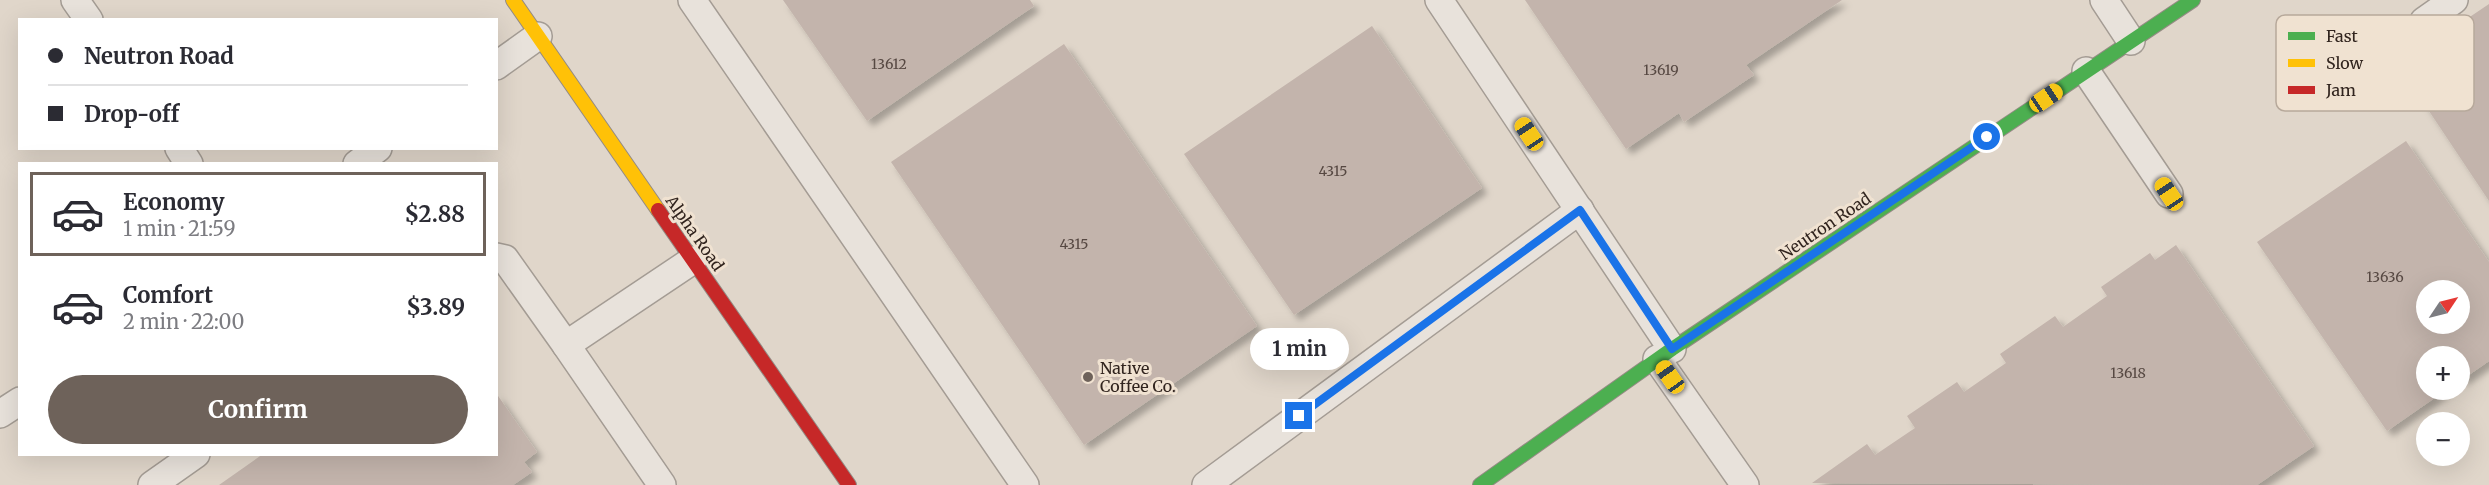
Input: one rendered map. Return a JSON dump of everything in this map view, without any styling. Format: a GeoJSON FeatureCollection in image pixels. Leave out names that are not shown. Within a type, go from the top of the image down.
{"type":"FeatureCollection","features":[{"type":"Feature","properties":{"kind":"street","name":"Alpha Road"},"geometry":{"type":"LineString","coordinates":[[513,0],[849,485]]}},
{"type":"Feature","properties":{"kind":"street","name":"Neutron Road"},"geometry":{"type":"LineString","coordinates":[[1480,485],[1665,354],[2193,0]]}},
{"type":"Feature","properties":{"kind":"lane"},"geometry":{"type":"LineString","coordinates":[[75,0],[88,18]]}},
{"type":"Feature","properties":{"kind":"lane"},"geometry":{"type":"LineString","coordinates":[[692,0],[1024,485]]}},
{"type":"Feature","properties":{"kind":"lane"},"geometry":{"type":"LineString","coordinates":[[1440,0],[1580,210],[1745,485]]}},
{"type":"Feature","properties":{"kind":"lane"},"geometry":{"type":"LineString","coordinates":[[2104,0],[2131,41]]}},
{"type":"Feature","properties":{"kind":"lane"},"geometry":{"type":"LineString","coordinates":[[2433,15],[2454,0]]}},
{"type":"Feature","properties":{"kind":"lane"},"geometry":{"type":"LineString","coordinates":[[498,65],[538,36]]}},
{"type":"Feature","properties":{"kind":"lane"},"geometry":{"type":"LineString","coordinates":[[2086,71],[2169,194]]}},
{"type":"Feature","properties":{"kind":"lane"},"geometry":{"type":"LineString","coordinates":[[360,162],[375,150]]}},
{"type":"Feature","properties":{"kind":"lane"},"geometry":{"type":"LineString","coordinates":[[1206,485],[1580,210]]}},
{"type":"Feature","properties":{"kind":"lane"},"geometry":{"type":"LineString","coordinates":[[498,257],[506,259],[662,485]]}},
{"type":"Feature","properties":{"kind":"lane"},"geometry":{"type":"LineString","coordinates":[[567,345],[693,260]]}},
{"type":"Feature","properties":{"kind":"lane"},"geometry":{"type":"LineString","coordinates":[[0,414],[18,401]]}},
{"type":"Feature","properties":{"kind":"lane"},"geometry":{"type":"LineString","coordinates":[[152,485],[193,456]]}},
{"type":"Feature","properties":{"kind":"building"},"geometry":{"type":"Polygon","coordinates":[[[783,0],[1030,0],[1034,6],[867,121],[783,0]]]}},
{"type":"Feature","properties":{"kind":"building"},"geometry":{"type":"Polygon","coordinates":[[[1525,0],[1842,0],[1746,65],[1754,75],[1684,122],[1679,113],[1626,149],[1525,0]]]}},
{"type":"Feature","properties":{"kind":"building"},"geometry":{"type":"Polygon","coordinates":[[[2489,4],[2489,201],[2429,111],[2474,111],[2473,15],[2489,4]]]}},
{"type":"Feature","properties":{"kind":"building"},"geometry":{"type":"Polygon","coordinates":[[[1372,26],[1482,188],[1294,315],[1184,154],[1372,26]]]}},
{"type":"Feature","properties":{"kind":"building"},"geometry":{"type":"Polygon","coordinates":[[[1064,44],[1257,326],[1084,445],[891,162],[1064,44]]]}},
{"type":"Feature","properties":{"kind":"building"},"geometry":{"type":"Polygon","coordinates":[[[2406,141],[2489,262],[2489,361],[2470,374],[2470,346],[2416,346],[2416,400],[2432,400],[2387,431],[2257,242],[2406,141]]]}},
{"type":"Feature","properties":{"kind":"building"},"geometry":{"type":"Polygon","coordinates":[[[2176,245],[2314,446],[2257,485],[1812,483],[1867,444],[1875,455],[1915,428],[1907,416],[1957,382],[1964,392],[2006,363],[2000,354],[2055,316],[2063,327],[2107,296],[2101,287],[2150,253],[2155,260],[2176,245]]]}},
{"type":"Feature","properties":{"kind":"building"},"geometry":{"type":"Polygon","coordinates":[[[498,396],[537,452],[524,462],[532,472],[513,485],[219,485],[260,456],[498,456],[498,396]]]}},
{"type":"Feature","properties":{"kind":"traffic: fast"},"geometry":{"type":"LineString","coordinates":[[1480,485],[1672,349],[2193,0]]}},
{"type":"Feature","properties":{"kind":"traffic: slow"},"geometry":{"type":"LineString","coordinates":[[513,0],[658,210]]}},
{"type":"Feature","properties":{"kind":"traffic: jam"},"geometry":{"type":"LineString","coordinates":[[658,210],[849,485]]}},
{"type":"Feature","properties":{"kind":"place","name":"Native Coffee Co."},"geometry":{"type":"Point","coordinates":[1088,377]}},
{"type":"Feature","properties":{"kind":"route"},"geometry":{"type":"LineString","coordinates":[[1299,416],[1580,210],[1672,349],[1987,137]]}}]}
